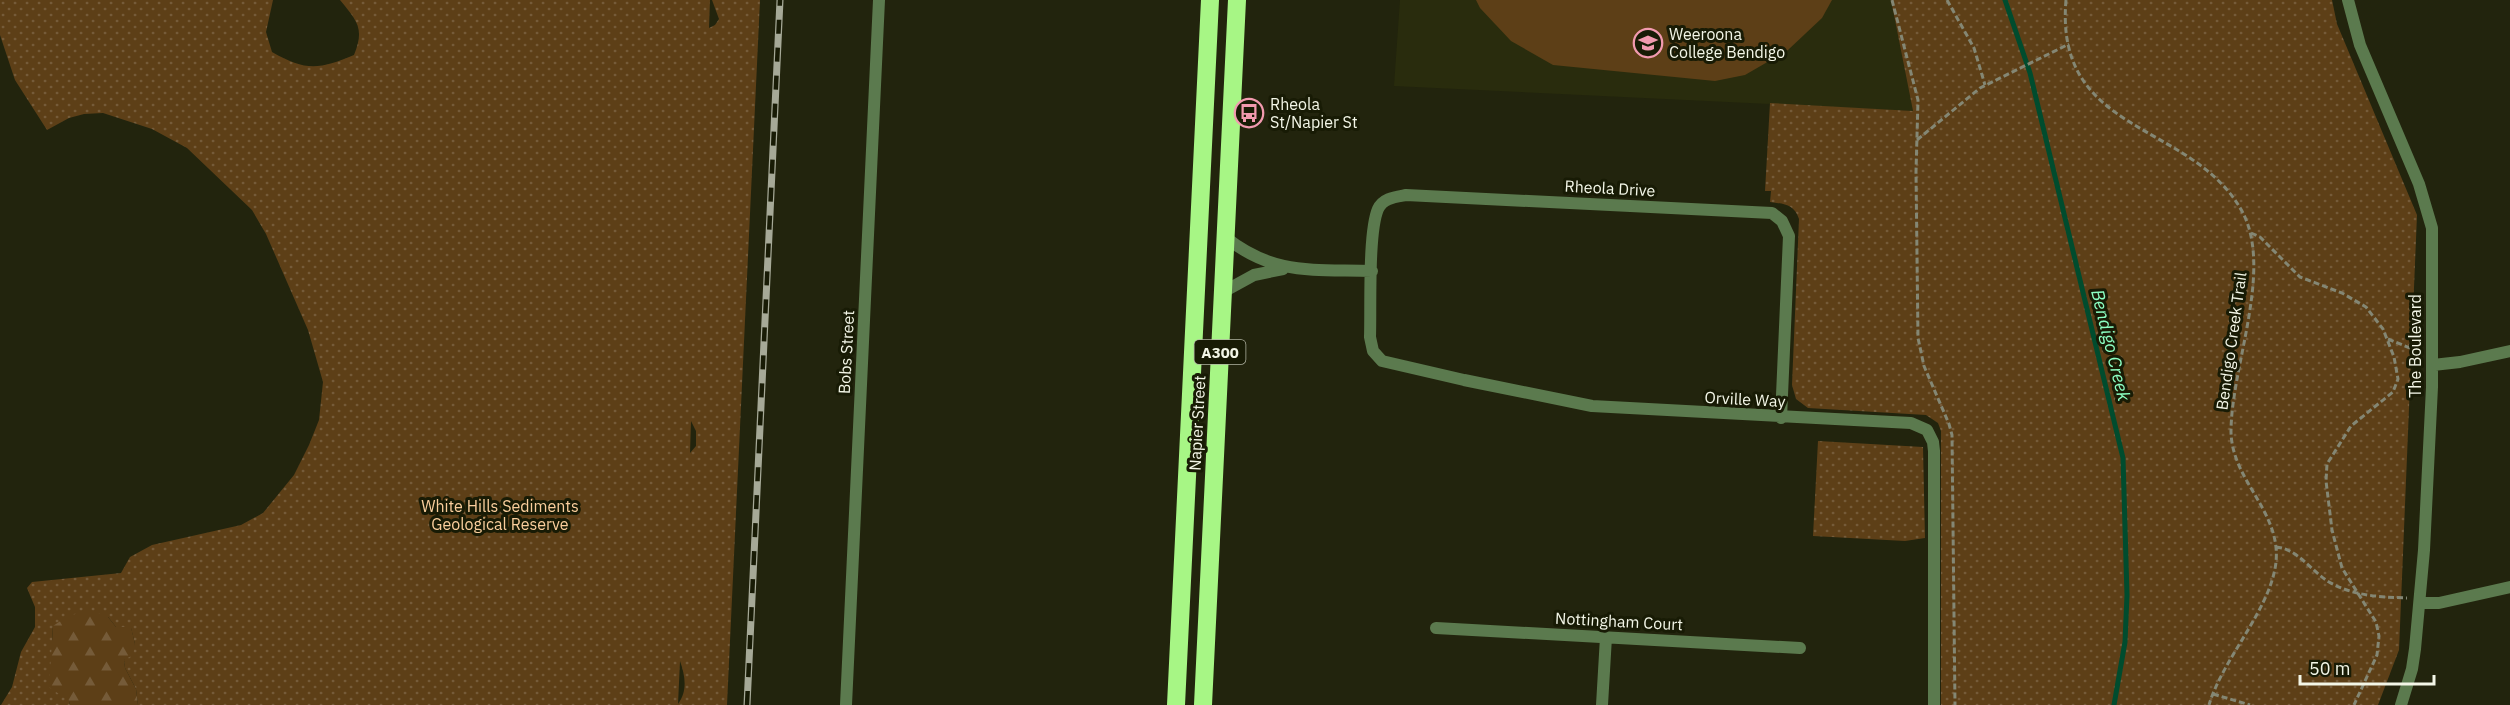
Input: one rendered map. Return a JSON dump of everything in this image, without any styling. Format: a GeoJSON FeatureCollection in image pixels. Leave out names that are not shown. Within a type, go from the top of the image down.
{"type":"FeatureCollection","features":[{"type":"Feature","properties":{"kind":"highway","name":"Napier Street"},"geometry":{"type":"LineString","coordinates":[[1176,705],[1210,0]]}},
{"type":"Feature","properties":{"kind":"highway","name":"Napier Street"},"geometry":{"type":"LineString","coordinates":[[1203,705],[1237,0]]}},
{"type":"Feature","properties":{"kind":"highway"},"geometry":{"type":"LineString","coordinates":[[1197,257],[1206,257],[1212,250],[1215,198],[1231,121]]}},
{"type":"Feature","properties":{"kind":"street","name":"Bobs Street"},"geometry":{"type":"LineString","coordinates":[[846,705],[879,0]]}},
{"type":"Feature","properties":{"kind":"street","name":"The Boulevard"},"geometry":{"type":"LineString","coordinates":[[2348,0],[2360,45],[2429,213],[2433,245],[2433,365],[2421,600],[2412,669],[2400,705]]}},
{"type":"Feature","properties":{"kind":"street","name":"Rheola Drive"},"geometry":{"type":"LineString","coordinates":[[1372,271],[1378,209],[1382,203],[1396,196],[1772,213],[1782,221],[1789,236],[1781,418]]}},
{"type":"Feature","properties":{"kind":"street"},"geometry":{"type":"LineString","coordinates":[[1225,237],[1249,255],[1264,261],[1296,268],[1372,271]]}},
{"type":"Feature","properties":{"kind":"street"},"geometry":{"type":"LineString","coordinates":[[1223,292],[1254,275],[1296,268]]}},
{"type":"Feature","properties":{"kind":"street","name":"Orville Way"},"geometry":{"type":"LineString","coordinates":[[1372,271],[1371,345],[1377,357],[1391,364],[1592,406],[1781,418],[1911,423],[1922,426],[1930,436],[1934,451],[1934,705]]}},
{"type":"Feature","properties":{"kind":"street"},"geometry":{"type":"LineString","coordinates":[[2433,365],[2510,351]]}},
{"type":"Feature","properties":{"kind":"street"},"geometry":{"type":"LineString","coordinates":[[2421,600],[2439,603],[2510,587]]}},
{"type":"Feature","properties":{"kind":"street","name":"Nottingham Court"},"geometry":{"type":"LineString","coordinates":[[1436,628],[1800,648]]}},
{"type":"Feature","properties":{"kind":"street"},"geometry":{"type":"LineString","coordinates":[[1602,705],[1606,637]]}},
{"type":"Feature","properties":{"kind":"path"},"geometry":{"type":"LineString","coordinates":[[1892,0],[1918,100],[1918,338],[1924,366],[1945,412],[1952,435],[1955,705]]}},
{"type":"Feature","properties":{"kind":"path"},"geometry":{"type":"LineString","coordinates":[[1947,0],[1960,18],[1974,48],[1985,86]]}},
{"type":"Feature","properties":{"kind":"path","name":"Bendigo Creek Trail"},"geometry":{"type":"LineString","coordinates":[[2066,0],[2065,24],[2069,44],[2077,69],[2091,92],[2118,116],[2188,156],[2214,175],[2237,204],[2250,233],[2253,253],[2252,289],[2231,434],[2236,461],[2266,513],[2276,547],[2276,562],[2271,582],[2213,694],[2210,705]]}},
{"type":"Feature","properties":{"kind":"path"},"geometry":{"type":"LineString","coordinates":[[1917,140],[1985,86],[2069,44]]}},
{"type":"Feature","properties":{"kind":"path"},"geometry":{"type":"LineString","coordinates":[[2250,233],[2260,237],[2300,277],[2342,293],[2366,307],[2378,321],[2388,339],[2397,368],[2397,385],[2387,397],[2351,426],[2326,464],[2327,498],[2335,544],[2342,568],[2376,622],[2379,646],[2374,664],[2354,705]]}},
{"type":"Feature","properties":{"kind":"path"},"geometry":{"type":"LineString","coordinates":[[2388,339],[2415,351],[2432,352]]}},
{"type":"Feature","properties":{"kind":"path"},"geometry":{"type":"LineString","coordinates":[[2276,547],[2289,549],[2330,583],[2358,594],[2421,600]]}},
{"type":"Feature","properties":{"kind":"path"},"geometry":{"type":"LineString","coordinates":[[2213,694],[2250,705]]}},
{"type":"Feature","properties":{"kind":"shaded area","name":"Weeroona College Bendigo"},"geometry":{"type":"Polygon","coordinates":[[[1400,0],[1891,0],[1913,111],[1394,86],[1400,0]]]}},
{"type":"Feature","properties":{"kind":"green space","name":"White Hills Sediments Geological Reserve"},"geometry":{"type":"Polygon","coordinates":[[[0,0],[273,0],[266,32],[272,52],[294,63],[321,66],[354,55],[357,46],[358,25],[340,0],[710,0],[709,28],[719,19],[712,0],[760,0],[727,705],[138,705],[136,689],[125,668],[124,660],[135,644],[131,628],[116,627],[108,617],[53,626],[52,640],[70,705],[1,705],[12,687],[21,652],[35,627],[35,607],[27,588],[32,582],[121,573],[130,557],[152,545],[241,525],[263,513],[294,475],[309,445],[319,420],[323,382],[308,330],[266,234],[252,210],[187,148],[152,129],[103,113],[69,118],[47,130],[15,80],[0,35],[0,0]],[[691,421],[690,453],[696,446],[696,431],[691,421]],[[680,661],[678,704],[685,683],[680,661]]]}},
{"type":"Feature","properties":{"kind":"green space"},"geometry":{"type":"Polygon","coordinates":[[[1476,0],[1832,0],[1822,18],[1788,50],[1745,75],[1715,81],[1553,65],[1511,41],[1480,8],[1476,0]]]}},
{"type":"Feature","properties":{"kind":"green space"},"geometry":{"type":"Polygon","coordinates":[[[1891,0],[2332,0],[2337,24],[2417,215],[2399,650],[2378,705],[1941,705],[1941,431],[1938,423],[1926,415],[1808,408],[1796,399],[1792,385],[1799,219],[1791,208],[1784,204],[1770,202],[1771,191],[1765,191],[1770,103],[1913,111],[1891,0]]]}},
{"type":"Feature","properties":{"kind":"green space"},"geometry":{"type":"Polygon","coordinates":[[[1818,441],[1923,447],[1925,538],[1905,541],[1813,536],[1818,441]]]}},
{"type":"Feature","properties":{"kind":"green space"},"geometry":{"type":"Polygon","coordinates":[[[88,609],[108,617],[116,627],[131,627],[135,644],[133,655],[124,660],[125,668],[136,689],[138,705],[70,705],[69,701],[49,687],[53,626],[65,618],[88,609]]]}},
{"type":"Feature","properties":{"kind":"waterway","name":"Bendigo Creek"},"geometry":{"type":"LineString","coordinates":[[2005,0],[2030,73],[2123,458],[2127,595],[2125,642],[2114,705]]}},
{"type":"Feature","properties":{"kind":"railway"},"geometry":{"type":"LineString","coordinates":[[747,705],[780,0]]}},
{"type":"Feature","properties":{"kind":"place","name":"Weeroona College Bendigo"},"geometry":{"type":"Point","coordinates":[1648,43]}},
{"type":"Feature","properties":{"kind":"place","name":"Rheola St/Napier St"},"geometry":{"type":"Point","coordinates":[1249,113]}}]}
